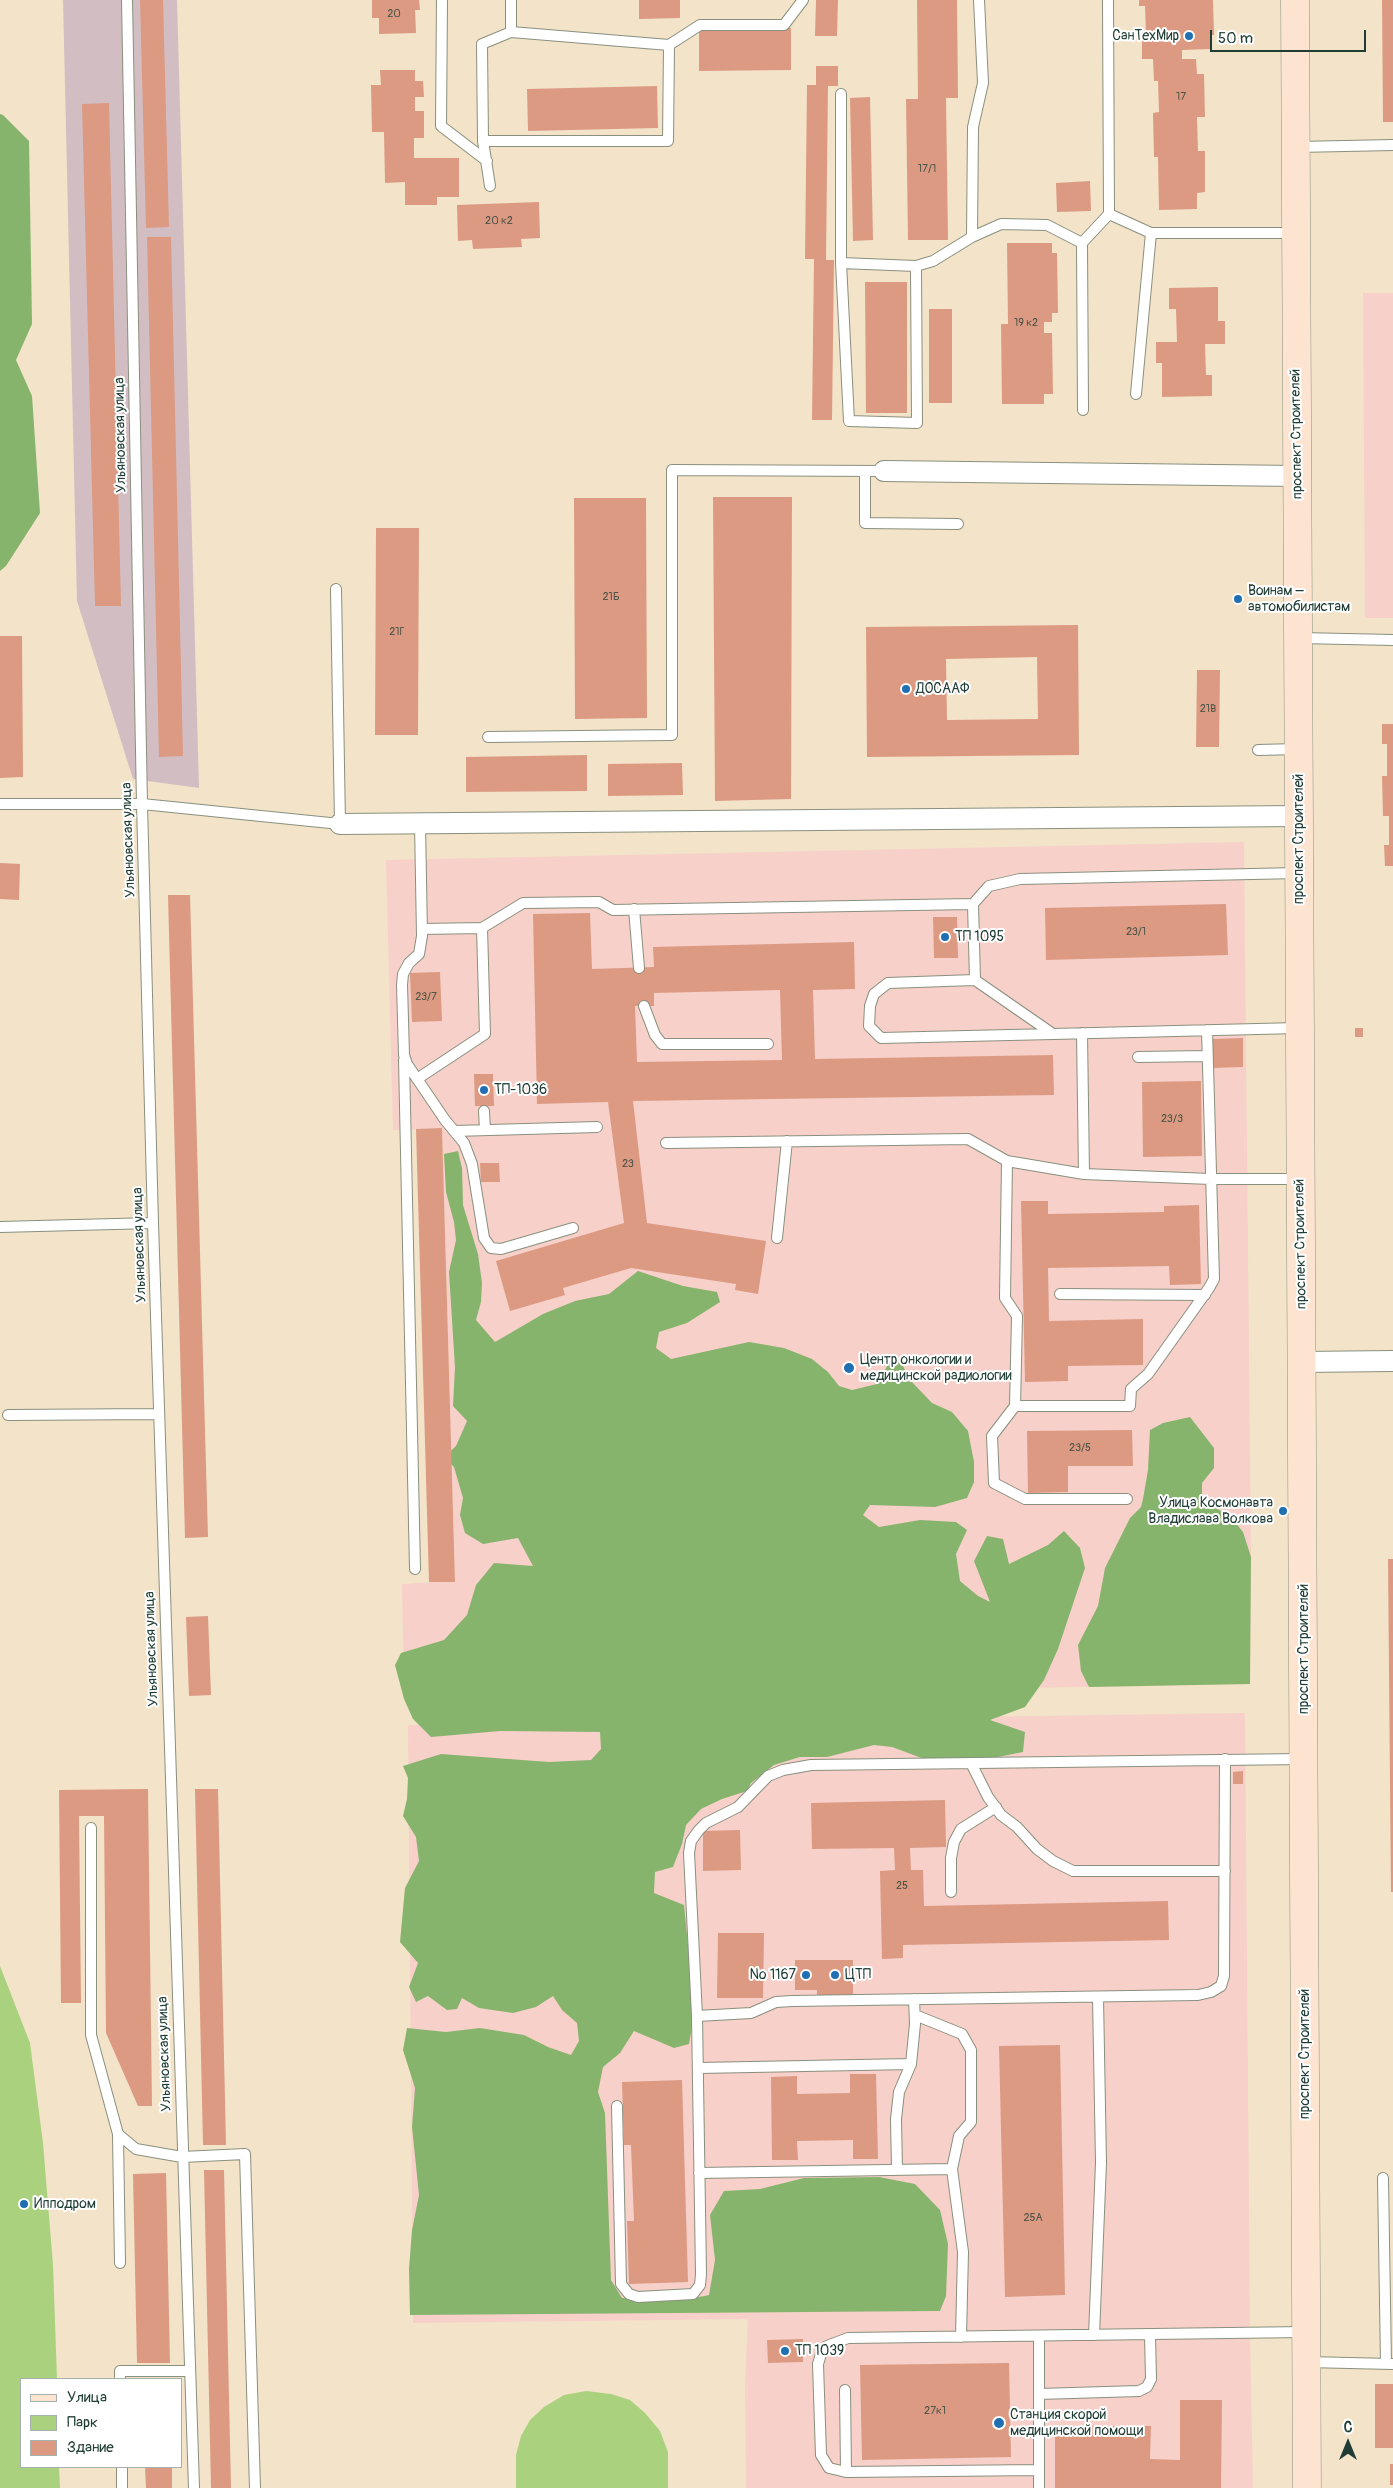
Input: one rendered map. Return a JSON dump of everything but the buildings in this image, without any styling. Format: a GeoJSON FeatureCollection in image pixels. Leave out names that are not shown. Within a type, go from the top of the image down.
{"type":"FeatureCollection","features":[{"type":"Feature","properties":{"kind":"main road","name":"проспект Строителей"},"geometry":{"type":"LineString","coordinates":[[1294,0],[1299,638],[1299,1028],[1307,2488]]}},
{"type":"Feature","properties":{"kind":"street"},"geometry":{"type":"LineString","coordinates":[[874,472],[1297,476]]}},
{"type":"Feature","properties":{"kind":"street"},"geometry":{"type":"LineString","coordinates":[[340,824],[1299,816]]}},
{"type":"Feature","properties":{"kind":"street"},"geometry":{"type":"LineString","coordinates":[[1302,1362],[1393,1361]]}},
{"type":"Feature","properties":{"kind":"lane","name":"Ульяновская улица"},"geometry":{"type":"LineString","coordinates":[[127,0],[142,804],[158,1414],[194,2488]]}},
{"type":"Feature","properties":{"kind":"lane"},"geometry":{"type":"LineString","coordinates":[[442,0],[441,126],[487,161]]}},
{"type":"Feature","properties":{"kind":"lane"},"geometry":{"type":"LineString","coordinates":[[510,32],[511,0]]}},
{"type":"Feature","properties":{"kind":"lane"},"geometry":{"type":"LineString","coordinates":[[490,186],[483,141],[482,44],[510,32],[669,45],[700,25],[784,25],[802,0]]}},
{"type":"Feature","properties":{"kind":"lane"},"geometry":{"type":"LineString","coordinates":[[972,237],[973,127],[983,83],[979,0]]}},
{"type":"Feature","properties":{"kind":"lane"},"geometry":{"type":"LineString","coordinates":[[1083,410],[1082,243],[1109,214],[1108,0]]}},
{"type":"Feature","properties":{"kind":"lane"},"geometry":{"type":"LineString","coordinates":[[483,141],[668,141],[669,45]]}},
{"type":"Feature","properties":{"kind":"lane"},"geometry":{"type":"LineString","coordinates":[[841,94],[841,262],[849,421],[917,423],[916,266]]}},
{"type":"Feature","properties":{"kind":"lane"},"geometry":{"type":"LineString","coordinates":[[1296,148],[1393,145]]}},
{"type":"Feature","properties":{"kind":"lane"},"geometry":{"type":"LineString","coordinates":[[1109,214],[1151,233],[1295,233]]}},
{"type":"Feature","properties":{"kind":"lane"},"geometry":{"type":"LineString","coordinates":[[841,262],[916,266],[933,262],[972,237],[1001,224],[1047,225],[1082,243]]}},
{"type":"Feature","properties":{"kind":"lane"},"geometry":{"type":"LineString","coordinates":[[1136,394],[1151,233]]}},
{"type":"Feature","properties":{"kind":"lane"},"geometry":{"type":"LineString","coordinates":[[488,737],[672,735],[672,470],[874,472],[865,523],[958,524]]}},
{"type":"Feature","properties":{"kind":"lane"},"geometry":{"type":"LineString","coordinates":[[0,804],[142,804],[340,824],[336,589]]}},
{"type":"Feature","properties":{"kind":"lane"},"geometry":{"type":"LineString","coordinates":[[1299,638],[1391,641]]}},
{"type":"Feature","properties":{"kind":"lane"},"geometry":{"type":"LineString","coordinates":[[1258,750],[1298,749]]}},
{"type":"Feature","properties":{"kind":"lane"},"geometry":{"type":"LineString","coordinates":[[415,1569],[402,984],[404,974],[418,954],[422,929],[420,823]]}},
{"type":"Feature","properties":{"kind":"lane"},"geometry":{"type":"LineString","coordinates":[[975,980],[973,904],[989,886],[1020,879],[1299,873]]}},
{"type":"Feature","properties":{"kind":"lane"},"geometry":{"type":"LineString","coordinates":[[422,929],[482,928],[522,903],[599,902],[613,910],[973,904]]}},
{"type":"Feature","properties":{"kind":"lane"},"geometry":{"type":"LineString","coordinates":[[634,910],[639,968]]}},
{"type":"Feature","properties":{"kind":"lane"},"geometry":{"type":"LineString","coordinates":[[418,1080],[485,1034],[482,928]]}},
{"type":"Feature","properties":{"kind":"lane"},"geometry":{"type":"LineString","coordinates":[[1053,1034],[975,980],[888,983],[874,994],[870,1006],[869,1026],[881,1038],[1053,1034],[1207,1030],[1299,1028]]}},
{"type":"Feature","properties":{"kind":"lane"},"geometry":{"type":"LineString","coordinates":[[644,1006],[655,1035],[662,1044],[768,1044]]}},
{"type":"Feature","properties":{"kind":"lane"},"geometry":{"type":"LineString","coordinates":[[1015,1406],[1130,1406],[1131,1389],[1148,1374],[1205,1295],[1214,1279],[1207,1030]]}},
{"type":"Feature","properties":{"kind":"lane"},"geometry":{"type":"LineString","coordinates":[[1082,1033],[1084,1174]]}},
{"type":"Feature","properties":{"kind":"lane"},"geometry":{"type":"LineString","coordinates":[[404,1055],[418,1080],[464,1143],[472,1164],[484,1238],[491,1248],[501,1249],[573,1228]]}},
{"type":"Feature","properties":{"kind":"lane"},"geometry":{"type":"LineString","coordinates":[[1138,1057],[1208,1056]]}},
{"type":"Feature","properties":{"kind":"lane"},"geometry":{"type":"LineString","coordinates":[[484,1111],[485,1130]]}},
{"type":"Feature","properties":{"kind":"lane"},"geometry":{"type":"LineString","coordinates":[[454,1131],[598,1127]]}},
{"type":"Feature","properties":{"kind":"lane"},"geometry":{"type":"LineString","coordinates":[[666,1143],[968,1139],[1007,1161],[1084,1174],[1211,1179],[1300,1178]]}},
{"type":"Feature","properties":{"kind":"lane"},"geometry":{"type":"LineString","coordinates":[[777,1238],[787,1141]]}},
{"type":"Feature","properties":{"kind":"lane"},"geometry":{"type":"LineString","coordinates":[[1007,1161],[1005,1298],[1017,1316],[1015,1406],[992,1436],[994,1483],[1024,1499],[1128,1499]]}},
{"type":"Feature","properties":{"kind":"lane"},"geometry":{"type":"LineString","coordinates":[[0,1227],[153,1223]]}},
{"type":"Feature","properties":{"kind":"lane"},"geometry":{"type":"LineString","coordinates":[[1060,1294],[1205,1295]]}},
{"type":"Feature","properties":{"kind":"lane"},"geometry":{"type":"LineString","coordinates":[[8,1415],[158,1414]]}},
{"type":"Feature","properties":{"kind":"lane"},"geometry":{"type":"LineString","coordinates":[[617,2106],[621,2284],[629,2294],[638,2296],[693,2294],[700,2285],[699,2174],[697,2016],[689,1853],[691,1841],[706,1823],[738,1807],[768,1776],[783,1770],[811,1765],[1304,1759]]}},
{"type":"Feature","properties":{"kind":"lane"},"geometry":{"type":"LineString","coordinates":[[697,2016],[751,2012],[776,2002],[792,2001],[1198,1996],[1211,1992],[1220,1986],[1224,1976],[1226,1760]]}},
{"type":"Feature","properties":{"kind":"lane"},"geometry":{"type":"LineString","coordinates":[[971,1763],[996,1807],[1037,1850],[1073,1871],[1224,1871]]}},
{"type":"Feature","properties":{"kind":"lane"},"geometry":{"type":"LineString","coordinates":[[951,1892],[951,1858],[954,1842],[961,1829],[996,1807]]}},
{"type":"Feature","properties":{"kind":"lane"},"geometry":{"type":"LineString","coordinates":[[91,1828],[91,2036],[118,2134],[120,2263]]}},
{"type":"Feature","properties":{"kind":"lane"},"geometry":{"type":"LineString","coordinates":[[1094,2336],[1102,2163],[1098,1996]]}},
{"type":"Feature","properties":{"kind":"lane"},"geometry":{"type":"LineString","coordinates":[[897,2170],[896,2119],[899,2092],[911,2064],[914,1999]]}},
{"type":"Feature","properties":{"kind":"lane"},"geometry":{"type":"LineString","coordinates":[[914,2015],[962,2034],[971,2050],[971,2122],[959,2136],[952,2169],[963,2252],[961,2337]]}},
{"type":"Feature","properties":{"kind":"lane"},"geometry":{"type":"LineString","coordinates":[[698,2068],[911,2064]]}},
{"type":"Feature","properties":{"kind":"lane"},"geometry":{"type":"LineString","coordinates":[[118,2134],[136,2149],[182,2157],[245,2154],[255,2488]]}},
{"type":"Feature","properties":{"kind":"lane"},"geometry":{"type":"LineString","coordinates":[[699,2174],[952,2169]]}},
{"type":"Feature","properties":{"kind":"lane"},"geometry":{"type":"LineString","coordinates":[[1306,2362],[1390,2364],[1383,2178]]}},
{"type":"Feature","properties":{"kind":"lane"},"geometry":{"type":"LineString","coordinates":[[1038,2470],[846,2472],[829,2468],[821,2455],[818,2364],[822,2354],[827,2346],[848,2338],[1306,2332]]}},
{"type":"Feature","properties":{"kind":"lane"},"geometry":{"type":"LineString","coordinates":[[1038,2394],[1139,2391],[1147,2387],[1151,2379],[1150,2335]]}},
{"type":"Feature","properties":{"kind":"lane"},"geometry":{"type":"LineString","coordinates":[[1038,2336],[1038,2488]]}},
{"type":"Feature","properties":{"kind":"lane"},"geometry":{"type":"LineString","coordinates":[[120,2378],[120,2371],[190,2371]]}},
{"type":"Feature","properties":{"kind":"lane"},"geometry":{"type":"LineString","coordinates":[[845,2390],[846,2472]]}},
{"type":"Feature","properties":{"kind":"lane"},"geometry":{"type":"LineString","coordinates":[[122,2468],[122,2488]]}},
{"type":"Feature","properties":{"kind":"shaded area"},"geometry":{"type":"Polygon","coordinates":[[[63,0],[177,0],[199,788],[133,779],[77,601],[63,0]]]}},
{"type":"Feature","properties":{"kind":"shaded area"},"geometry":{"type":"Polygon","coordinates":[[[1363,293],[1393,293],[1393,618],[1365,618],[1363,293]]]}},
{"type":"Feature","properties":{"kind":"shaded area","name":"Центр онкологии и медицинской радиологии"},"geometry":{"type":"Polygon","coordinates":[[[1244,842],[1251,1557],[1250,1684],[404,1699],[402,1584],[455,1581],[442,1129],[393,1130],[386,860],[1244,842]]]}},
{"type":"Feature","properties":{"kind":"shaded area"},"geometry":{"type":"Polygon","coordinates":[[[1245,1713],[1253,2488],[746,2488],[745,2385],[748,2319],[413,2323],[408,1725],[1245,1713]]]}},
{"type":"Feature","properties":{"kind":"green space"},"geometry":{"type":"Polygon","coordinates":[[[0,114],[29,141],[32,324],[16,360],[32,396],[40,513],[6,566],[0,571],[0,114]]]}},
{"type":"Feature","properties":{"kind":"green space"},"geometry":{"type":"Polygon","coordinates":[[[458,1151],[462,1168],[463,1205],[478,1254],[482,1283],[481,1302],[476,1320],[495,1342],[543,1314],[575,1301],[609,1294],[638,1271],[683,1286],[717,1292],[720,1302],[687,1323],[659,1332],[656,1348],[671,1359],[749,1342],[784,1348],[812,1359],[828,1372],[839,1386],[852,1390],[877,1384],[890,1361],[899,1359],[911,1381],[932,1403],[952,1412],[968,1431],[974,1462],[974,1482],[967,1498],[935,1507],[870,1505],[863,1515],[879,1527],[920,1520],[956,1522],[967,1530],[956,1554],[960,1581],[978,1596],[990,1602],[974,1561],[987,1536],[1003,1539],[1009,1564],[1048,1545],[1064,1531],[1080,1548],[1085,1568],[1058,1649],[1044,1680],[1025,1707],[990,1720],[1025,1732],[1023,1752],[983,1760],[927,1760],[892,1747],[874,1745],[827,1757],[800,1757],[774,1765],[751,1783],[747,1791],[722,1799],[701,1809],[686,1825],[682,1844],[673,1867],[655,1872],[654,1893],[684,1905],[693,1995],[693,2021],[689,2044],[674,2048],[634,2031],[620,2053],[603,2067],[598,2092],[605,2113],[611,2280],[622,2298],[689,2299],[709,2295],[715,2260],[710,2215],[724,2191],[760,2189],[804,2178],[879,2177],[915,2184],[940,2210],[948,2244],[946,2296],[940,2311],[410,2315],[409,2269],[412,2230],[419,2195],[412,2127],[415,2088],[403,2050],[407,2028],[446,2032],[480,2028],[524,2035],[548,2047],[571,2055],[579,2041],[577,2023],[562,2010],[553,1996],[536,2007],[513,2013],[479,2008],[462,1998],[457,2009],[447,2010],[428,1996],[416,2002],[409,1987],[418,1963],[400,1942],[405,1888],[419,1861],[416,1837],[403,1816],[407,1799],[408,1778],[403,1766],[441,1754],[549,1762],[591,1760],[601,1749],[600,1732],[500,1731],[431,1737],[413,1719],[404,1699],[395,1665],[401,1653],[444,1640],[467,1615],[476,1585],[494,1563],[533,1566],[518,1538],[483,1544],[465,1533],[460,1515],[463,1498],[454,1467],[444,1457],[456,1446],[467,1421],[453,1406],[455,1368],[449,1272],[456,1240],[454,1222],[446,1192],[444,1154],[458,1151]]]}},
{"type":"Feature","properties":{"kind":"green space"},"geometry":{"type":"Polygon","coordinates":[[[1190,1417],[1214,1448],[1214,1468],[1202,1483],[1202,1495],[1216,1508],[1231,1517],[1243,1532],[1251,1557],[1250,1684],[1089,1687],[1081,1671],[1078,1645],[1098,1606],[1105,1568],[1130,1518],[1141,1507],[1148,1470],[1150,1430],[1163,1423],[1190,1417]]]}},
{"type":"Feature","properties":{"kind":"green space","name":"Ипподром"},"geometry":{"type":"Polygon","coordinates":[[[0,1966],[30,2043],[43,2143],[53,2265],[57,2378],[20,2378],[20,2468],[59,2468],[60,2488],[0,2488],[0,1966]]]}},
{"type":"Feature","properties":{"kind":"green space"},"geometry":{"type":"Polygon","coordinates":[[[586,2391],[611,2394],[630,2400],[645,2413],[660,2431],[668,2452],[668,2488],[516,2488],[516,2455],[521,2436],[530,2420],[544,2407],[564,2395],[586,2391]]]}},
{"type":"Feature","properties":{"kind":"place","name":"СанТехМир"},"geometry":{"type":"Point","coordinates":[1189,36]}},
{"type":"Feature","properties":{"kind":"place","name":"Воинам – автомобилистам"},"geometry":{"type":"Point","coordinates":[1238,599]}},
{"type":"Feature","properties":{"kind":"place","name":"ДОСААФ"},"geometry":{"type":"Point","coordinates":[906,689]}},
{"type":"Feature","properties":{"kind":"place","name":"ТП 1095"},"geometry":{"type":"Point","coordinates":[945,937]}},
{"type":"Feature","properties":{"kind":"place","name":"ТП-1036"},"geometry":{"type":"Point","coordinates":[484,1090]}},
{"type":"Feature","properties":{"kind":"place","name":"Центр онкологии и медицинской радиологии"},"geometry":{"type":"Point","coordinates":[849,1368]}},
{"type":"Feature","properties":{"kind":"place","name":"Улица Космонавта Владислава Волкова"},"geometry":{"type":"Point","coordinates":[1283,1511]}},
{"type":"Feature","properties":{"kind":"place","name":"№ 1167"},"geometry":{"type":"Point","coordinates":[806,1975]}},
{"type":"Feature","properties":{"kind":"place","name":"ЦТП"},"geometry":{"type":"Point","coordinates":[835,1975]}},
{"type":"Feature","properties":{"kind":"place","name":"Ипподром"},"geometry":{"type":"Point","coordinates":[24,2204]}},
{"type":"Feature","properties":{"kind":"place","name":"ТП 1039"},"geometry":{"type":"Point","coordinates":[785,2351]}},
{"type":"Feature","properties":{"kind":"place","name":"Станция скорой медицинской помощи"},"geometry":{"type":"Point","coordinates":[999,2423]}}]}
